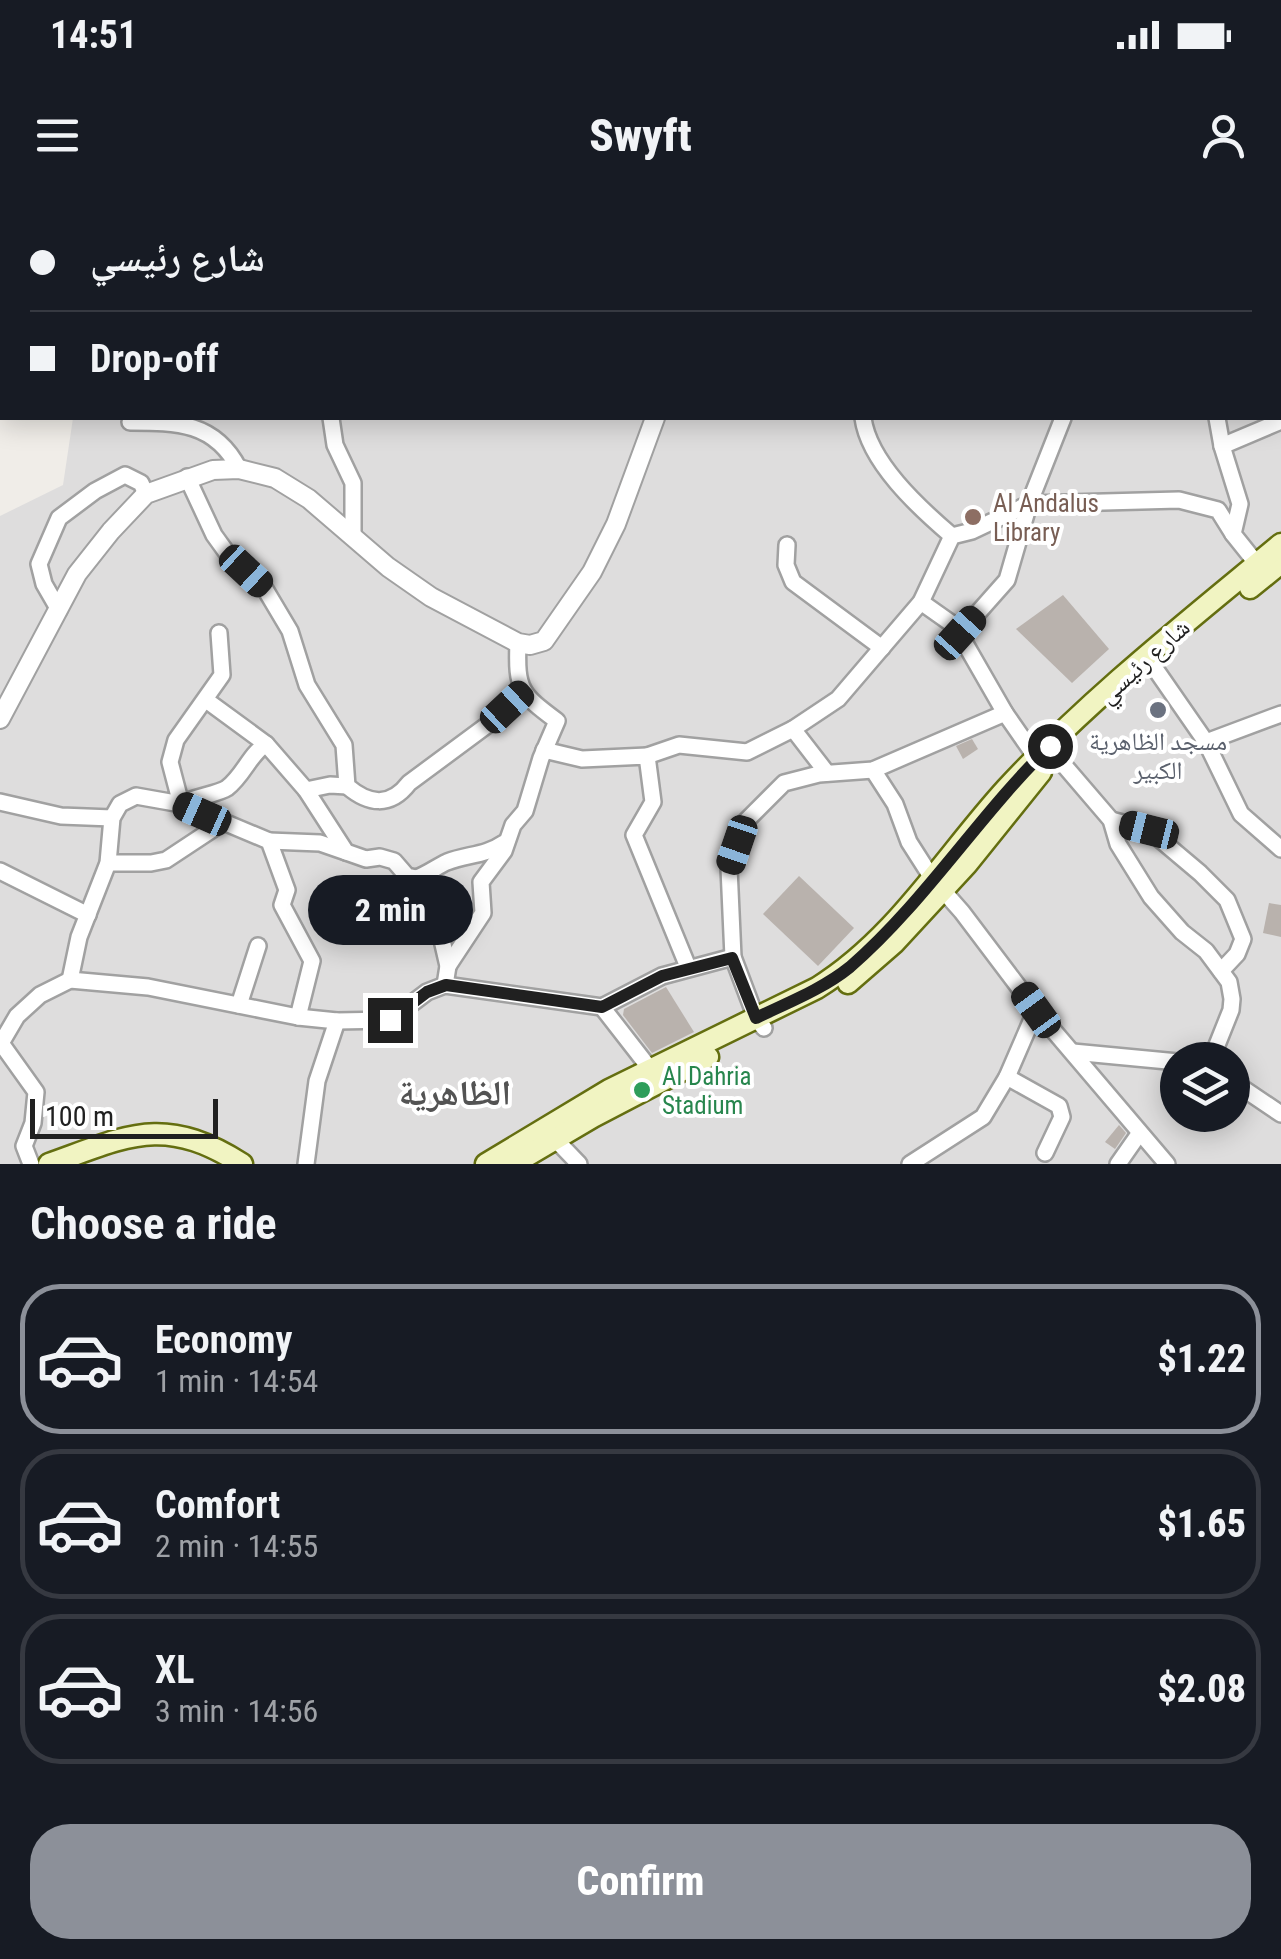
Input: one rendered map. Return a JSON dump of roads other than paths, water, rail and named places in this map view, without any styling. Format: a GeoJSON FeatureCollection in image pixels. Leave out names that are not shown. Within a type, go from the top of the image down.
{"type":"FeatureCollection","features":[{"type":"Feature","properties":{"kind":"main road","name":"شارع رئيسي"},"geometry":{"type":"LineString","coordinates":[[1047,758],[1268,567],[1281,544]]}},
{"type":"Feature","properties":{"kind":"main road","name":"شارع رئيسي"},"geometry":{"type":"LineString","coordinates":[[512,1164],[555,1131],[650,1070],[822,1000],[871,966],[937,884],[1034,779],[1047,758],[1173,633],[1268,567]]}},
{"type":"Feature","properties":{"kind":"main road","name":"شارع رئيسي"},"geometry":{"type":"LineString","coordinates":[[486,1164],[760,1023]]}},
{"type":"Feature","properties":{"kind":"main road"},"geometry":{"type":"LineString","coordinates":[[48,1164],[143,1132],[193,1140],[242,1164]]}},
{"type":"Feature","properties":{"kind":"main road"},"geometry":{"type":"LineString","coordinates":[[78,1164],[144,1144],[180,1147],[219,1164]]}},
{"type":"Feature","properties":{"kind":"street"},"geometry":{"type":"LineString","coordinates":[[331,420],[335,445],[354,483],[353,533]]}},
{"type":"Feature","properties":{"kind":"street"},"geometry":{"type":"LineString","coordinates":[[0,719],[77,574],[111,531],[146,494],[213,470],[238,469],[275,478],[309,499],[388,567],[431,597],[518,644],[544,640],[592,572],[616,524],[654,420]]}},
{"type":"Feature","properties":{"kind":"street"},"geometry":{"type":"LineString","coordinates":[[864,420],[872,450],[920,509],[952,536]]}},
{"type":"Feature","properties":{"kind":"street"},"geometry":{"type":"LineString","coordinates":[[960,633],[1007,580],[1028,504],[1062,420]]}},
{"type":"Feature","properties":{"kind":"street"},"geometry":{"type":"LineString","coordinates":[[1217,420],[1240,504],[1233,534]]}},
{"type":"Feature","properties":{"kind":"street"},"geometry":{"type":"LineString","coordinates":[[1222,446],[1281,421]]}},
{"type":"Feature","properties":{"kind":"street"},"geometry":{"type":"LineString","coordinates":[[130,422],[176,422],[190,426],[228,448],[238,469]]}},
{"type":"Feature","properties":{"kind":"street"},"geometry":{"type":"LineString","coordinates":[[59,610],[44,584],[40,564],[59,518],[125,475],[141,483],[146,494]]}},
{"type":"Feature","properties":{"kind":"street"},"geometry":{"type":"LineString","coordinates":[[187,477],[214,535],[265,589],[290,631],[306,685],[344,745],[347,786]]}},
{"type":"Feature","properties":{"kind":"street"},"geometry":{"type":"LineString","coordinates":[[952,536],[972,531],[1028,504],[1179,500],[1218,510],[1233,534],[1268,567]]}},
{"type":"Feature","properties":{"kind":"street"},"geometry":{"type":"LineString","coordinates":[[544,750],[582,759],[647,756],[679,746],[747,752],[793,729],[838,699],[921,602],[952,536]]}},
{"type":"Feature","properties":{"kind":"street"},"geometry":{"type":"LineString","coordinates":[[787,545],[786,565],[793,582],[882,648]]}},
{"type":"Feature","properties":{"kind":"street"},"geometry":{"type":"LineString","coordinates":[[921,602],[955,626],[1004,713],[1047,758],[1111,820],[1149,830],[1226,900],[1243,939],[1237,954],[1221,971]]}},
{"type":"Feature","properties":{"kind":"street"},"geometry":{"type":"LineString","coordinates":[[181,804],[170,762],[176,740],[222,674],[219,634]]}},
{"type":"Feature","properties":{"kind":"street"},"geometry":{"type":"LineString","coordinates":[[448,966],[484,913],[480,882],[504,851],[512,825],[525,811],[557,721],[524,692],[517,666],[518,644]]}},
{"type":"Feature","properties":{"kind":"street"},"geometry":{"type":"LineString","coordinates":[[1154,668],[1206,742],[1241,814],[1281,849]]}},
{"type":"Feature","properties":{"kind":"street"},"geometry":{"type":"LineString","coordinates":[[306,790],[347,786],[364,801],[379,802],[400,795],[409,783],[490,723],[524,692]]}},
{"type":"Feature","properties":{"kind":"street"},"geometry":{"type":"LineString","coordinates":[[206,700],[266,744],[306,790],[346,852]]}},
{"type":"Feature","properties":{"kind":"street"},"geometry":{"type":"LineString","coordinates":[[760,1023],[732,958],[729,868],[746,822],[784,783],[826,773],[872,770],[1004,713]]}},
{"type":"Feature","properties":{"kind":"street"},"geometry":{"type":"LineString","coordinates":[[1206,742],[1281,714]]}},
{"type":"Feature","properties":{"kind":"street"},"geometry":{"type":"LineString","coordinates":[[793,729],[826,773]]}},
{"type":"Feature","properties":{"kind":"street"},"geometry":{"type":"LineString","coordinates":[[181,804],[200,794],[223,792],[241,776],[255,751],[266,744]]}},
{"type":"Feature","properties":{"kind":"street"},"geometry":{"type":"LineString","coordinates":[[647,756],[654,802],[634,834],[688,967]]}},
{"type":"Feature","properties":{"kind":"street"},"geometry":{"type":"LineString","coordinates":[[872,770],[895,804],[909,842],[937,884],[1036,1010],[1167,1164]]}},
{"type":"Feature","properties":{"kind":"street"},"geometry":{"type":"LineString","coordinates":[[70,980],[79,937],[108,862],[112,818],[120,804],[136,796],[181,804],[269,840],[320,843],[366,859],[394,861],[408,876],[430,888],[448,966],[446,985]]}},
{"type":"Feature","properties":{"kind":"street"},"geometry":{"type":"LineString","coordinates":[[0,802],[61,816],[112,818]]}},
{"type":"Feature","properties":{"kind":"street"},"geometry":{"type":"LineString","coordinates":[[1111,820],[1118,844],[1151,897],[1206,952],[1231,988],[1232,1004],[1218,1042]]}},
{"type":"Feature","properties":{"kind":"street"},"geometry":{"type":"LineString","coordinates":[[108,862],[151,864],[166,860],[222,823]]}},
{"type":"Feature","properties":{"kind":"street"},"geometry":{"type":"LineString","coordinates":[[269,840],[287,890],[282,905],[312,961],[298,1017]]}},
{"type":"Feature","properties":{"kind":"street"},"geometry":{"type":"LineString","coordinates":[[416,878],[443,864],[486,854],[508,840]]}},
{"type":"Feature","properties":{"kind":"street"},"geometry":{"type":"LineString","coordinates":[[0,871],[88,915]]}},
{"type":"Feature","properties":{"kind":"street"},"geometry":{"type":"LineString","coordinates":[[238,1005],[258,946]]}},
{"type":"Feature","properties":{"kind":"street"},"geometry":{"type":"LineString","coordinates":[[30,1164],[24,1146],[33,1123],[36,1092],[1,1044],[17,1016],[40,995],[70,980],[148,987],[298,1017],[390,1020],[427,992],[446,985],[602,1007],[662,976],[732,958]]}},
{"type":"Feature","properties":{"kind":"street"},"geometry":{"type":"LineString","coordinates":[[602,1007],[650,1070]]}},
{"type":"Feature","properties":{"kind":"street"},"geometry":{"type":"LineString","coordinates":[[910,1164],[983,1117],[1036,1010]]}},
{"type":"Feature","properties":{"kind":"street"},"geometry":{"type":"LineString","coordinates":[[306,1164],[317,1081],[337,1021]]}},
{"type":"Feature","properties":{"kind":"street"},"geometry":{"type":"LineString","coordinates":[[1073,1052],[1160,1060]]}},
{"type":"Feature","properties":{"kind":"street"},"geometry":{"type":"LineString","coordinates":[[1006,1077],[1059,1106],[1062,1118],[1045,1154]]}},
{"type":"Feature","properties":{"kind":"street"},"geometry":{"type":"LineString","coordinates":[[1250,1094],[1281,1114]]}},
{"type":"Feature","properties":{"kind":"street"},"geometry":{"type":"LineString","coordinates":[[555,1131],[579,1164]]}},
{"type":"Feature","properties":{"kind":"street"},"geometry":{"type":"LineString","coordinates":[[1118,1164],[1139,1134]]}},
{"type":"Feature","properties":{"kind":"place","name":"Al Andalus Library"},"geometry":{"type":"Point","coordinates":[973,517]}},
{"type":"Feature","properties":{"kind":"place","name":"مسجد الظاهرية الكبير"},"geometry":{"type":"Point","coordinates":[1158,710]}},
{"type":"Feature","properties":{"kind":"place","name":"Al Dahria Stadium"},"geometry":{"type":"Point","coordinates":[642,1090]}},
{"type":"Feature","properties":{"kind":"district","name":"الظاهرية"},"geometry":{"type":"Point","coordinates":[455,1093]}}]}
